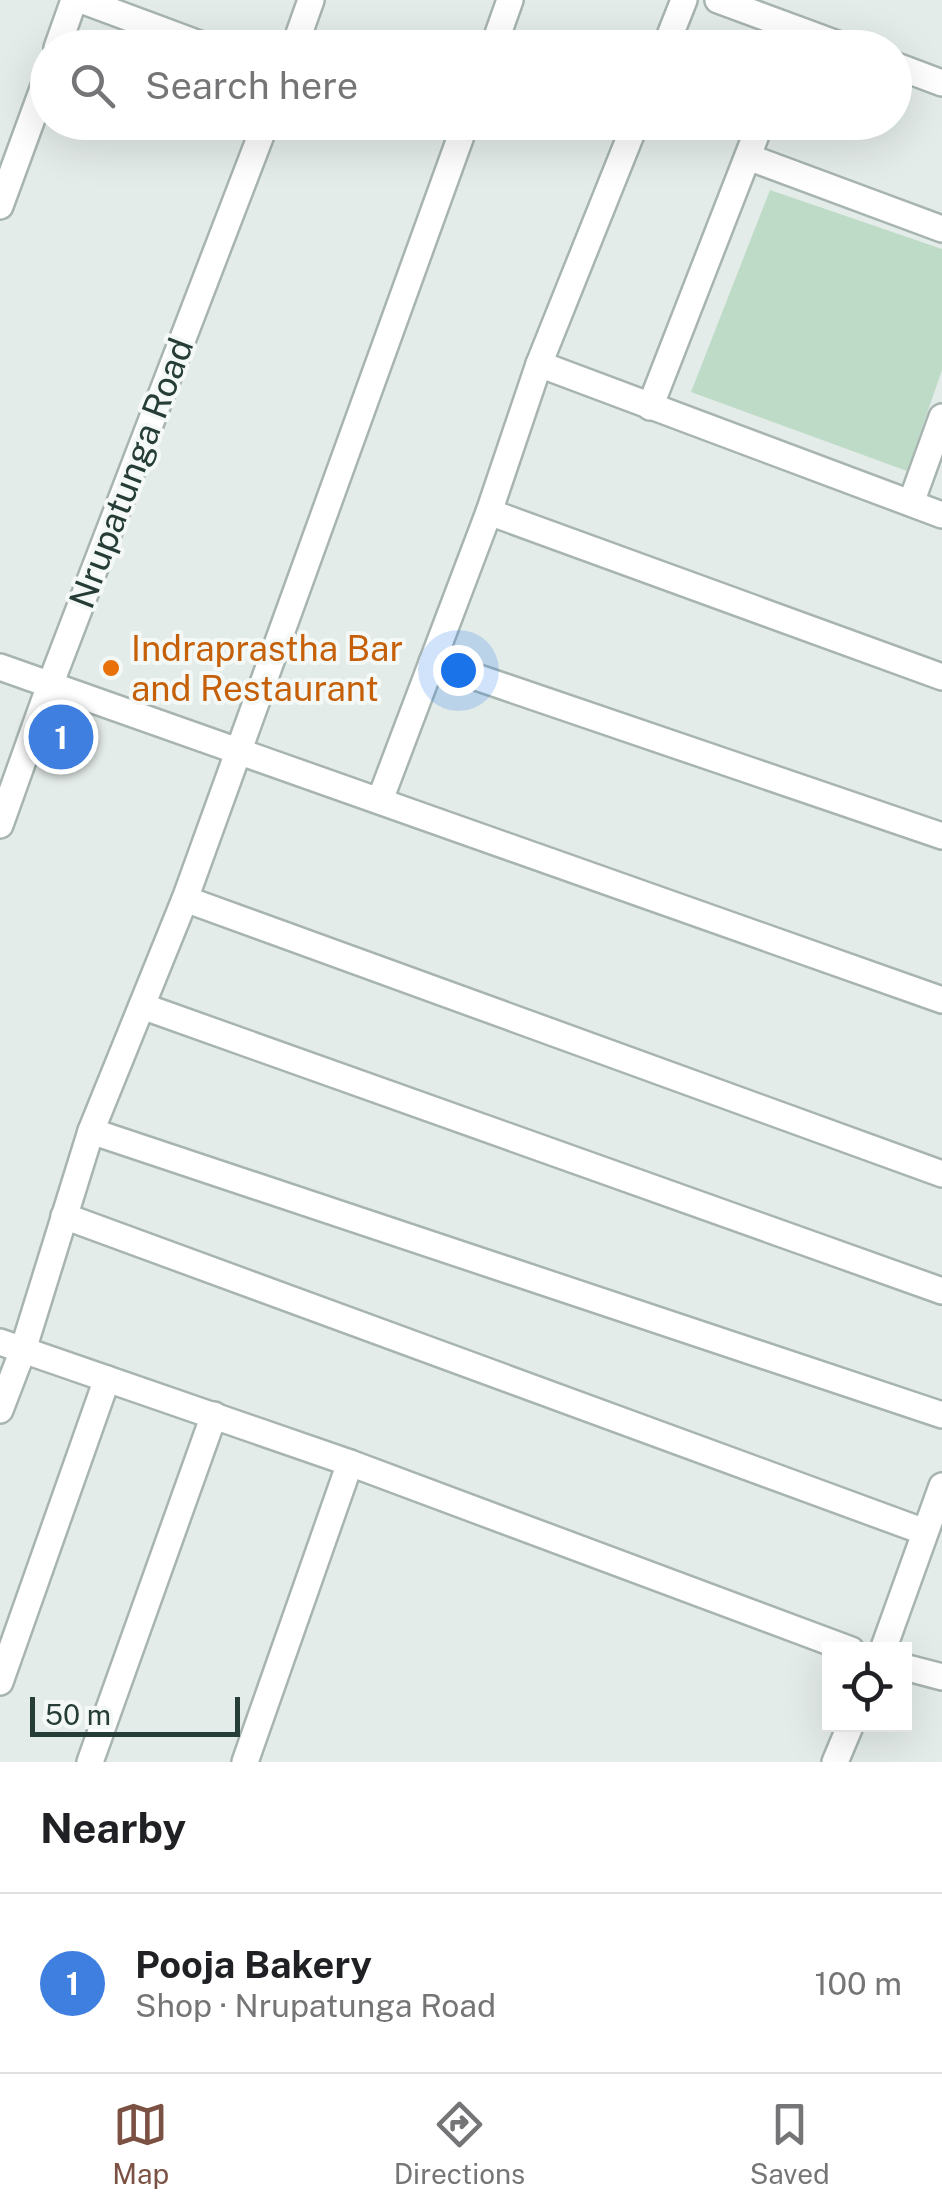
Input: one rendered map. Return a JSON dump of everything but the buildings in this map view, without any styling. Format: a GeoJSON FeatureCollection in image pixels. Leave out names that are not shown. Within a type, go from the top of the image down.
{"type":"FeatureCollection","features":[{"type":"Feature","properties":{"kind":"street"},"geometry":{"type":"LineString","coordinates":[[65,30],[78,0],[160,30]]}},
{"type":"Feature","properties":{"kind":"street"},"geometry":{"type":"LineString","coordinates":[[300,30],[311,0]]}},
{"type":"Feature","properties":{"kind":"street"},"geometry":{"type":"LineString","coordinates":[[499,30],[510,0]]}},
{"type":"Feature","properties":{"kind":"street"},"geometry":{"type":"LineString","coordinates":[[672,30],[684,0]]}},
{"type":"Feature","properties":{"kind":"street"},"geometry":{"type":"LineString","coordinates":[[718,0],[778,30]]}},
{"type":"Feature","properties":{"kind":"street"},"geometry":{"type":"LineString","coordinates":[[912,72],[942,83]]}},
{"type":"Feature","properties":{"kind":"street"},"geometry":{"type":"LineString","coordinates":[[0,206],[30,124]]}},
{"type":"Feature","properties":{"kind":"street","name":"Nrupatunga Road"},"geometry":{"type":"LineString","coordinates":[[0,825],[259,140]]}},
{"type":"Feature","properties":{"kind":"street"},"geometry":{"type":"LineString","coordinates":[[0,1410],[12,1346],[64,1216],[91,1131],[186,899],[460,140]]}},
{"type":"Feature","properties":{"kind":"street"},"geometry":{"type":"LineString","coordinates":[[380,800],[490,512],[539,364],[629,140]]}},
{"type":"Feature","properties":{"kind":"street"},"geometry":{"type":"LineString","coordinates":[[650,408],[754,140]]}},
{"type":"Feature","properties":{"kind":"street"},"geometry":{"type":"LineString","coordinates":[[748,157],[942,229]]}},
{"type":"Feature","properties":{"kind":"street"},"geometry":{"type":"LineString","coordinates":[[539,364],[942,515]]}},
{"type":"Feature","properties":{"kind":"street"},"geometry":{"type":"LineString","coordinates":[[911,503],[942,417]]}},
{"type":"Feature","properties":{"kind":"street"},"geometry":{"type":"LineString","coordinates":[[490,512],[942,677]]}},
{"type":"Feature","properties":{"kind":"street"},"geometry":{"type":"LineString","coordinates":[[432,662],[942,836]]}},
{"type":"Feature","properties":{"kind":"street"},"geometry":{"type":"LineString","coordinates":[[0,667],[942,1000]]}},
{"type":"Feature","properties":{"kind":"street"},"geometry":{"type":"LineString","coordinates":[[186,899],[942,1174]]}},
{"type":"Feature","properties":{"kind":"street"},"geometry":{"type":"LineString","coordinates":[[142,1006],[942,1291]]}},
{"type":"Feature","properties":{"kind":"street"},"geometry":{"type":"LineString","coordinates":[[91,1131],[942,1415]]}},
{"type":"Feature","properties":{"kind":"street"},"geometry":{"type":"LineString","coordinates":[[64,1216],[925,1532]]}},
{"type":"Feature","properties":{"kind":"street"},"geometry":{"type":"LineString","coordinates":[[12,1346],[350,1463],[830,1642]]}},
{"type":"Feature","properties":{"kind":"street"},"geometry":{"type":"LineString","coordinates":[[0,1682],[107,1379]]}},
{"type":"Feature","properties":{"kind":"street"},"geometry":{"type":"LineString","coordinates":[[90,1762],[214,1415]]}},
{"type":"Feature","properties":{"kind":"street"},"geometry":{"type":"LineString","coordinates":[[245,1762],[350,1463]]}},
{"type":"Feature","properties":{"kind":"street"},"geometry":{"type":"LineString","coordinates":[[886,1642],[942,1486]]}},
{"type":"Feature","properties":{"kind":"street"},"geometry":{"type":"LineString","coordinates":[[912,1669],[942,1677]]}},
{"type":"Feature","properties":{"kind":"street"},"geometry":{"type":"LineString","coordinates":[[835,1762],[848,1732]]}},
{"type":"Feature","properties":{"kind":"green space"},"geometry":{"type":"Polygon","coordinates":[[[770,190],[942,249],[942,370],[907,471],[691,392],[770,190]]]}},
{"type":"Feature","properties":{"kind":"place","name":"Indraprastha Bar and Restaurant"},"geometry":{"type":"Point","coordinates":[111,668]}},
{"type":"Feature","properties":{"kind":"place","name":"Pooja Bakery"},"geometry":{"type":"Point","coordinates":[61,737]}}]}
